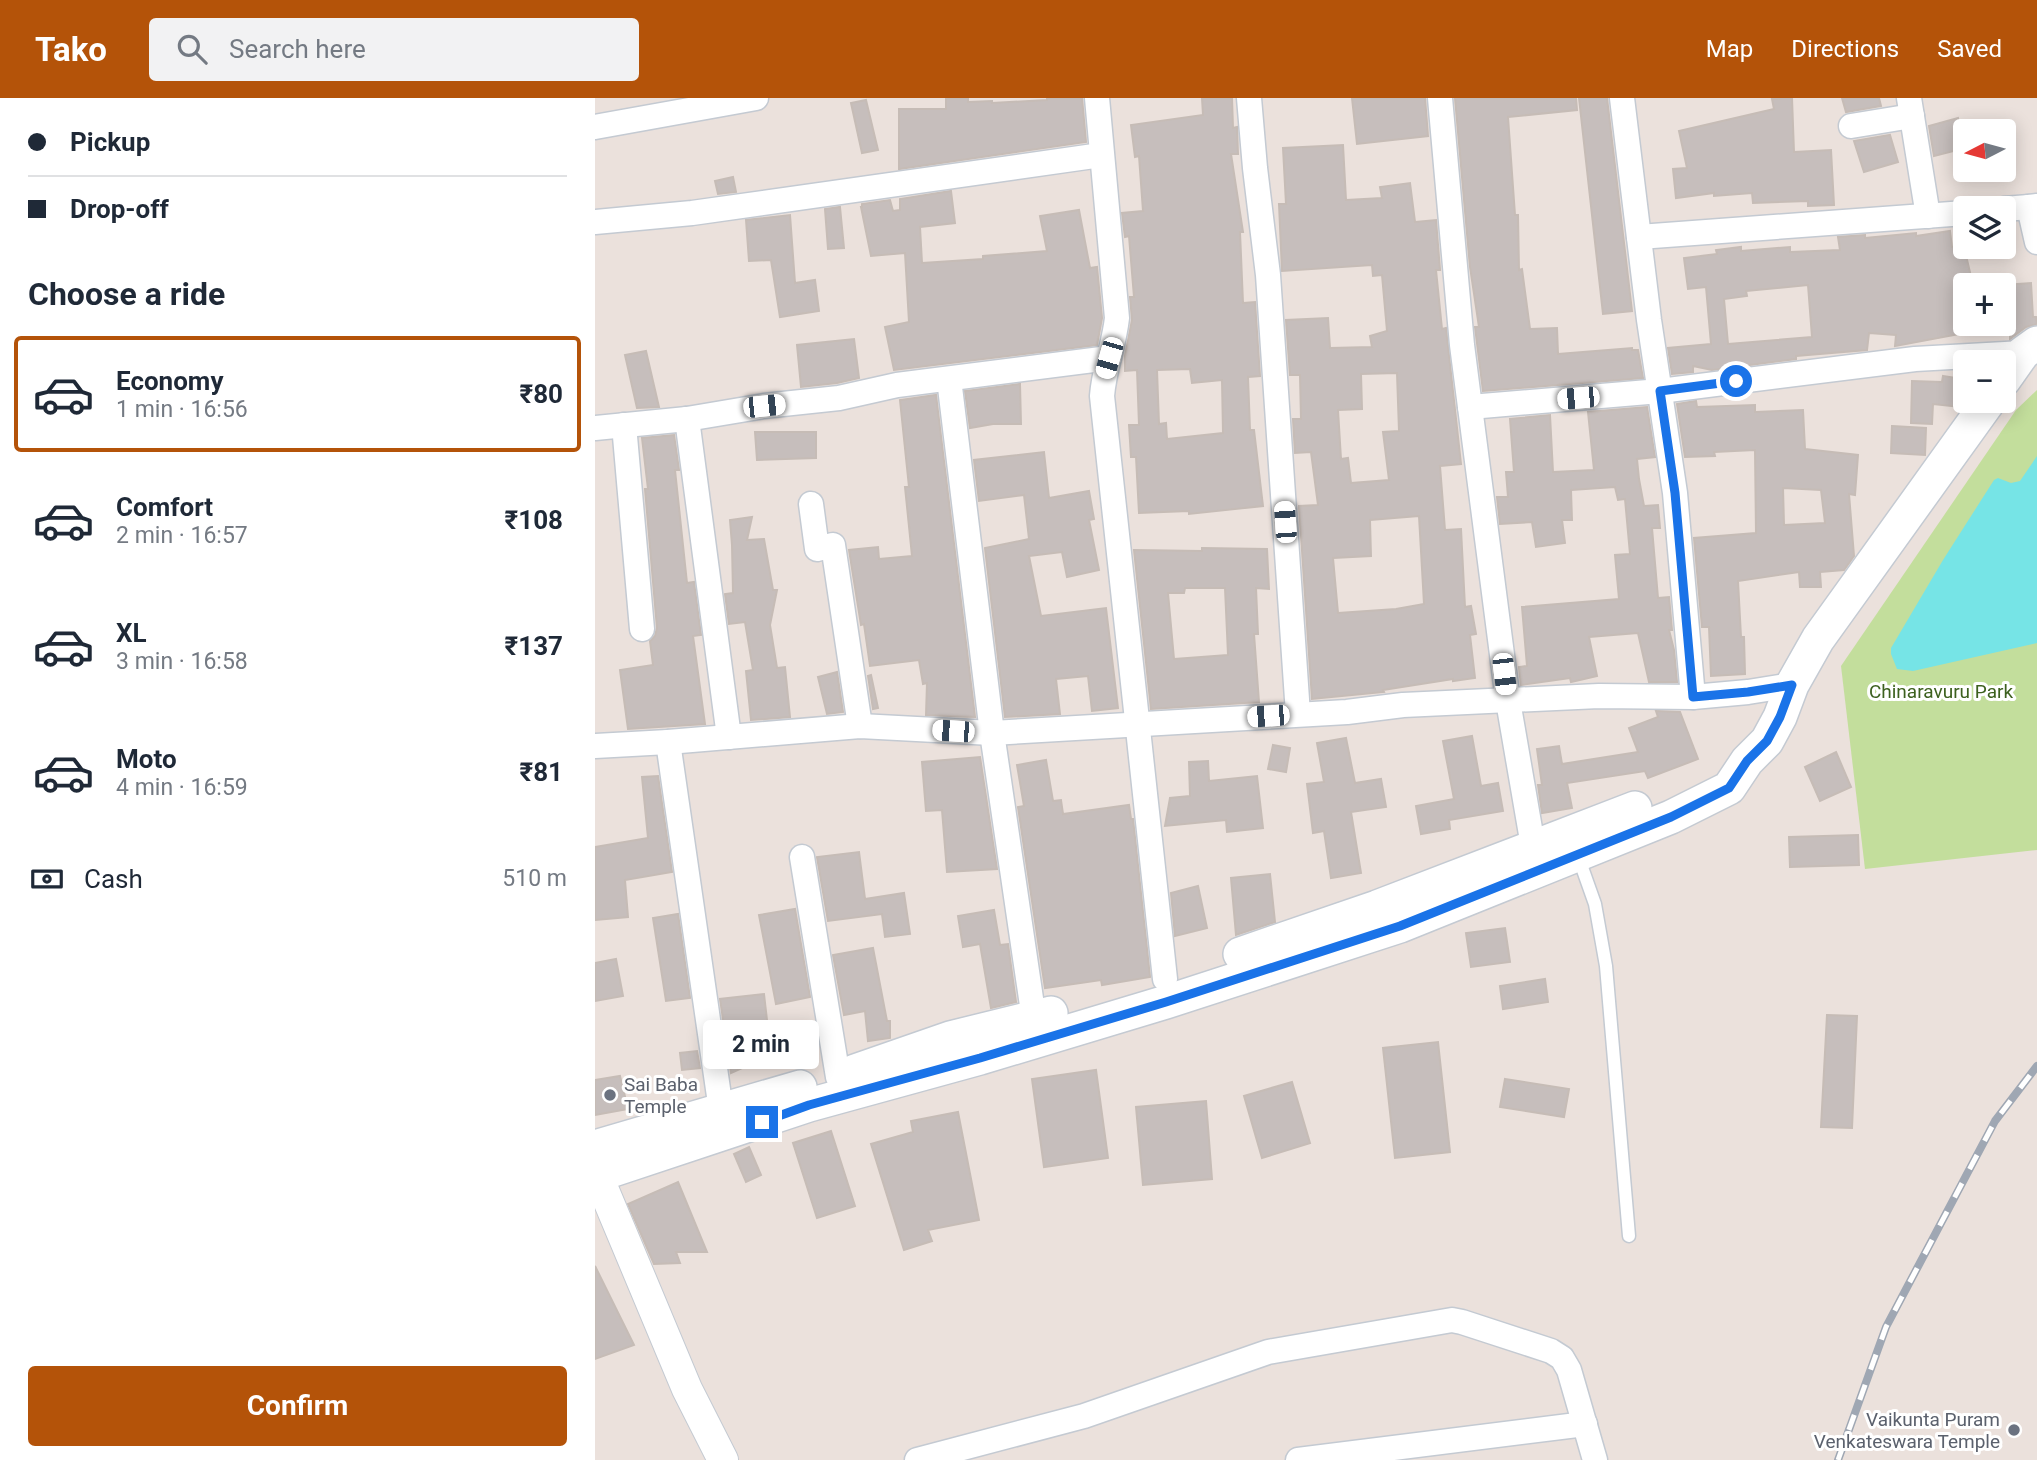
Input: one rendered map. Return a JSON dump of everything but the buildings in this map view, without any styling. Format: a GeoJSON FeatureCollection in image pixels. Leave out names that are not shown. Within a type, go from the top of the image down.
{"type":"FeatureCollection","features":[{"type":"Feature","properties":{"kind":"main road"},"geometry":{"type":"LineString","coordinates":[[2016,365],[2030,348]]}},
{"type":"Feature","properties":{"kind":"main road"},"geometry":{"type":"LineString","coordinates":[[596,1167],[1006,1050],[1166,1002],[1400,926],[1671,817],[1729,788],[1747,761],[1767,741],[1792,685],[1818,639],[1980,413]]}},
{"type":"Feature","properties":{"kind":"main road"},"geometry":{"type":"LineString","coordinates":[[596,1167],[721,1110],[838,1077],[950,1038],[1034,1019],[1165,979],[1377,907],[1681,790],[1719,768],[1747,761]]}},
{"type":"Feature","properties":{"kind":"street"},"geometry":{"type":"LineString","coordinates":[[595,127],[756,98]]}},
{"type":"Feature","properties":{"kind":"street"},"geometry":{"type":"LineString","coordinates":[[1097,98],[1117,318],[1115,337],[1103,377],[1102,396],[1165,979]]}},
{"type":"Feature","properties":{"kind":"street"},"geometry":{"type":"LineString","coordinates":[[1249,98],[1268,275],[1298,714]]}},
{"type":"Feature","properties":{"kind":"street"},"geometry":{"type":"LineString","coordinates":[[1440,98],[1462,345],[1508,701],[1534,846]]}},
{"type":"Feature","properties":{"kind":"street"},"geometry":{"type":"LineString","coordinates":[[1622,98],[1675,493],[1693,697]]}},
{"type":"Feature","properties":{"kind":"street"},"geometry":{"type":"LineString","coordinates":[[1850,126],[1911,107],[1928,216]]}},
{"type":"Feature","properties":{"kind":"street"},"geometry":{"type":"LineString","coordinates":[[595,222],[692,213],[1101,155]]}},
{"type":"Feature","properties":{"kind":"street"},"geometry":{"type":"LineString","coordinates":[[2033,206],[2037,242]]}},
{"type":"Feature","properties":{"kind":"street"},"geometry":{"type":"LineString","coordinates":[[1639,237],[1953,214]]}},
{"type":"Feature","properties":{"kind":"street"},"geometry":{"type":"LineString","coordinates":[[1470,407],[1660,391],[1915,359],[2030,348]]}},
{"type":"Feature","properties":{"kind":"street"},"geometry":{"type":"LineString","coordinates":[[595,428],[687,419],[764,406],[839,398],[897,385],[1109,358]]}},
{"type":"Feature","properties":{"kind":"street"},"geometry":{"type":"LineString","coordinates":[[949,379],[992,733],[1034,1019]]}},
{"type":"Feature","properties":{"kind":"street"},"geometry":{"type":"LineString","coordinates":[[687,419],[729,737]]}},
{"type":"Feature","properties":{"kind":"street"},"geometry":{"type":"LineString","coordinates":[[624,425],[642,629]]}},
{"type":"Feature","properties":{"kind":"street"},"geometry":{"type":"LineString","coordinates":[[811,503],[817,549],[832,545],[860,726]]}},
{"type":"Feature","properties":{"kind":"street"},"geometry":{"type":"LineString","coordinates":[[595,746],[860,726],[992,733],[1346,712],[1403,705],[1599,696],[1693,697],[1792,685]]}},
{"type":"Feature","properties":{"kind":"street"},"geometry":{"type":"LineString","coordinates":[[668,742],[721,1110]]}},
{"type":"Feature","properties":{"kind":"street"},"geometry":{"type":"LineString","coordinates":[[802,857],[838,1077]]}},
{"type":"Feature","properties":{"kind":"street"},"geometry":{"type":"LineString","coordinates":[[596,1167],[687,1389],[723,1460]]}},
{"type":"Feature","properties":{"kind":"street"},"geometry":{"type":"LineString","coordinates":[[917,1460],[1084,1416],[1268,1352],[1452,1320],[1551,1351],[1562,1358],[1569,1370],[1595,1460]]}},
{"type":"Feature","properties":{"kind":"street"},"geometry":{"type":"LineString","coordinates":[[1299,1460],[1585,1424]]}},
{"type":"Feature","properties":{"kind":"lane"},"geometry":{"type":"LineString","coordinates":[[1577,855],[1595,904],[1603,944],[1629,1236]]}},
{"type":"Feature","properties":{"kind":"green space","name":"Chinaravuru Park"},"geometry":{"type":"Polygon","coordinates":[[[2037,390],[2037,850],[1865,869],[1841,666],[2016,410],[2037,390]]]}},
{"type":"Feature","properties":{"kind":"water"},"geometry":{"type":"Polygon","coordinates":[[[2037,456],[2037,643],[1913,671],[1897,669],[1891,648],[1994,480],[1998,478],[2011,483],[2020,481],[2037,456]]]}},
{"type":"Feature","properties":{"kind":"railway"},"geometry":{"type":"LineString","coordinates":[[1838,1460],[1886,1327],[1995,1121],[2037,1066]]}},
{"type":"Feature","properties":{"kind":"place","name":"Sai Baba Temple"},"geometry":{"type":"Point","coordinates":[610,1095]}},
{"type":"Feature","properties":{"kind":"place","name":"Vaikunta Puram Venkateswara Temple"},"geometry":{"type":"Point","coordinates":[2014,1430]}},
{"type":"Feature","properties":{"kind":"route"},"geometry":{"type":"LineString","coordinates":[[762,1122],[809,1105],[980,1058],[1166,1002],[1400,926],[1671,817],[1729,788],[1747,761],[1767,741],[1792,685],[1693,697],[1675,493],[1660,391],[1736,381]]}}]}
